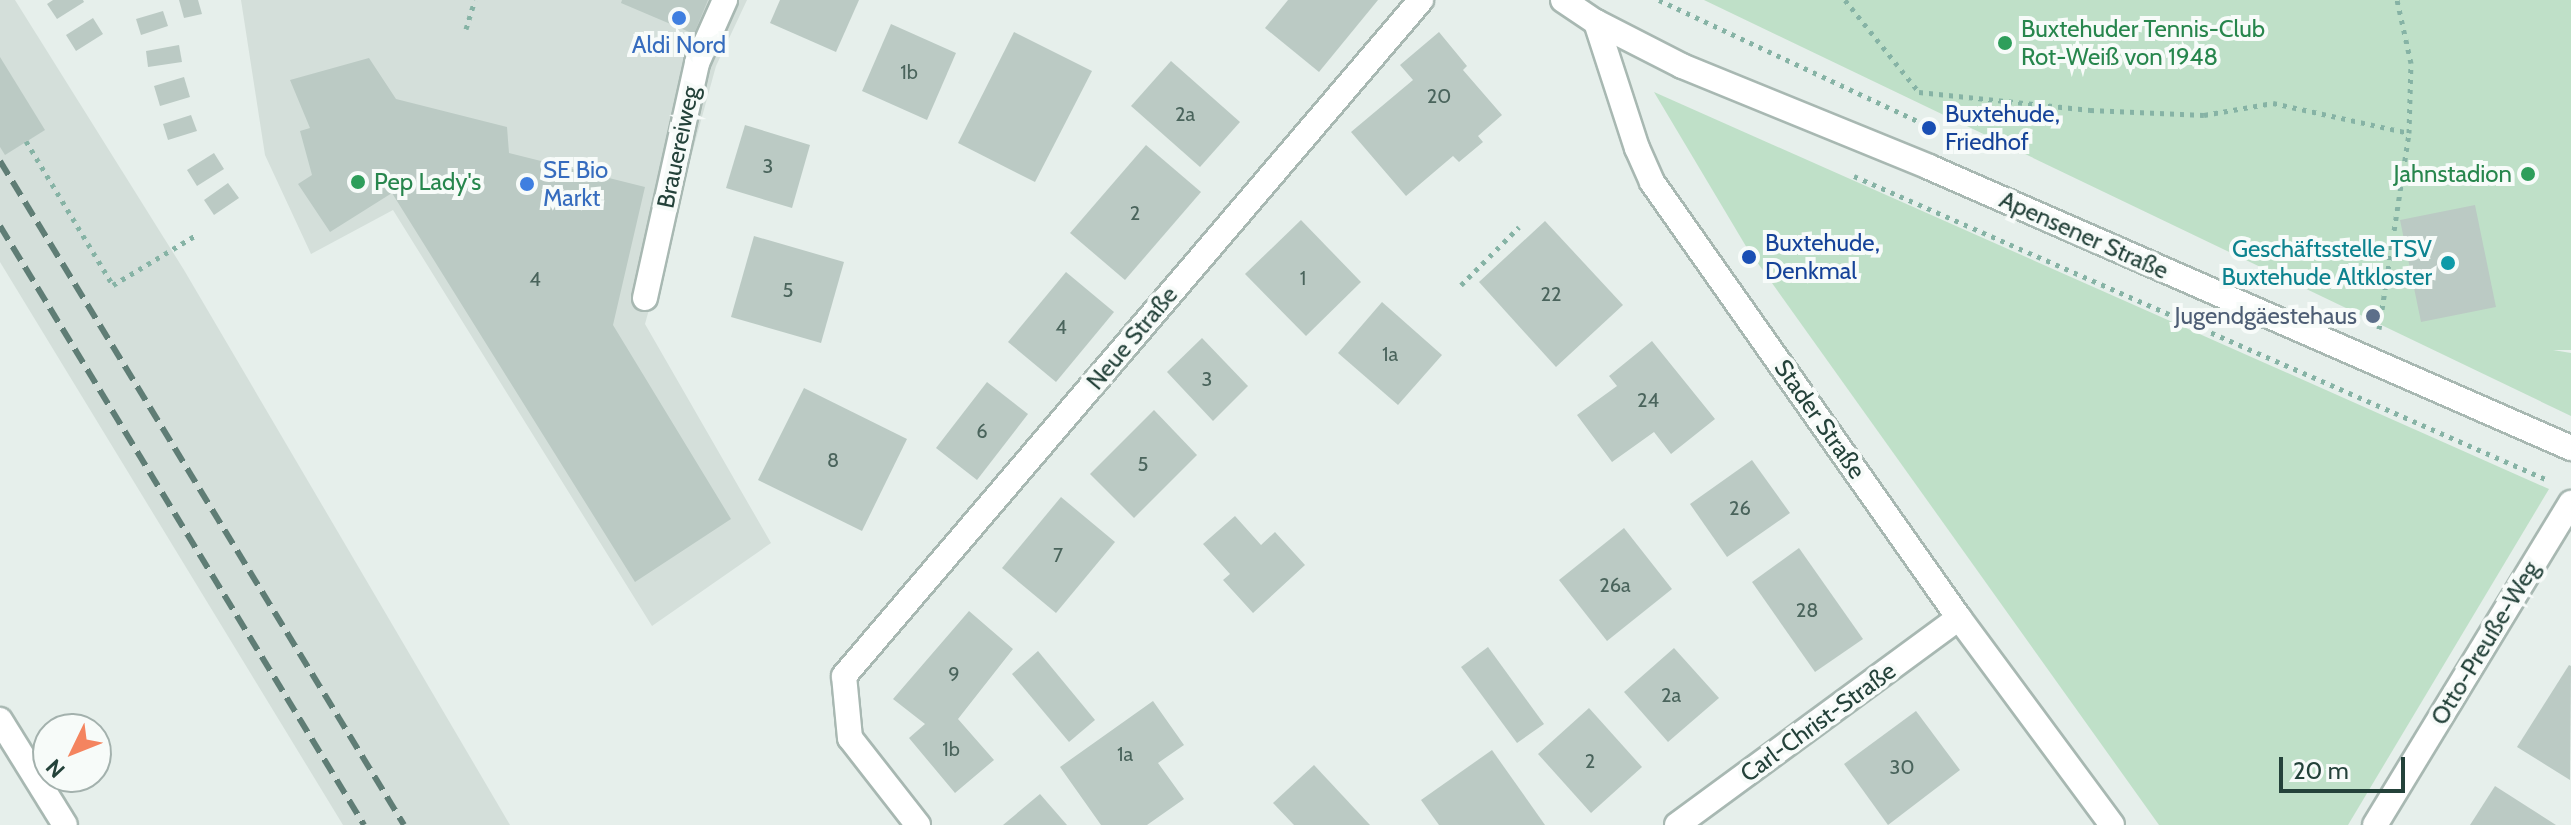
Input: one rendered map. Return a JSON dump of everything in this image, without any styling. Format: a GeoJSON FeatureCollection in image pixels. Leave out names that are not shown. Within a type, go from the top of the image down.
{"type":"FeatureCollection","features":[{"type":"Feature","properties":{"kind":"street","name":"Brauereiweg"},"geometry":{"type":"LineString","coordinates":[[645,298],[697,63],[725,0]]}},
{"type":"Feature","properties":{"kind":"street","name":"Neue Straße"},"geometry":{"type":"LineString","coordinates":[[918,825],[850,738],[844,676],[1421,0]]}},
{"type":"Feature","properties":{"kind":"street"},"geometry":{"type":"LineString","coordinates":[[1563,0],[1596,22]]}},
{"type":"Feature","properties":{"kind":"street","name":"Apensener Straße"},"geometry":{"type":"LineString","coordinates":[[1596,22],[1682,66],[1929,167],[2571,448]]}},
{"type":"Feature","properties":{"kind":"street","name":"Stader Straße"},"geometry":{"type":"LineString","coordinates":[[1596,22],[1637,148],[1652,182],[1959,618],[2112,825]]}},
{"type":"Feature","properties":{"kind":"street","name":"Otto-Preuße-Weg"},"geometry":{"type":"LineString","coordinates":[[2375,825],[2564,493]]}},
{"type":"Feature","properties":{"kind":"street","name":"Carl-Christ-Straße"},"geometry":{"type":"LineString","coordinates":[[1677,825],[1959,618]]}},
{"type":"Feature","properties":{"kind":"street"},"geometry":{"type":"LineString","coordinates":[[0,720],[65,825]]}},
{"type":"Feature","properties":{"kind":"path"},"geometry":{"type":"LineString","coordinates":[[466,29],[475,0]]}},
{"type":"Feature","properties":{"kind":"path"},"geometry":{"type":"LineString","coordinates":[[1845,0],[1919,92],[2090,110],[2204,115],[2273,103],[2409,133]]}},
{"type":"Feature","properties":{"kind":"path"},"geometry":{"type":"LineString","coordinates":[[2378,338],[2409,133],[2411,63],[2397,0]]}},
{"type":"Feature","properties":{"kind":"path"},"geometry":{"type":"LineString","coordinates":[[26,141],[113,285],[198,234]]}},
{"type":"Feature","properties":{"kind":"path"},"geometry":{"type":"LineString","coordinates":[[1842,171],[2564,493]]}},
{"type":"Feature","properties":{"kind":"path"},"geometry":{"type":"LineString","coordinates":[[1461,285],[1519,227]]}},
{"type":"Feature","properties":{"kind":"shaded area"},"geometry":{"type":"Polygon","coordinates":[[[0,0],[15,0],[184,270],[510,825],[343,825],[0,262],[0,0]]]}},
{"type":"Feature","properties":{"kind":"shaded area"},"geometry":{"type":"Polygon","coordinates":[[[241,0],[747,0],[716,66],[645,324],[771,543],[652,626],[393,210],[311,254],[265,155],[241,0]]]}},
{"type":"Feature","properties":{"kind":"green space"},"geometry":{"type":"Polygon","coordinates":[[[1704,0],[2571,0],[2571,350],[2553,350],[2571,353],[2571,416],[1704,0]]]}},
{"type":"Feature","properties":{"kind":"green space"},"geometry":{"type":"Polygon","coordinates":[[[1654,92],[2549,489],[2348,825],[2159,825],[1747,248],[1654,92]]]}},
{"type":"Feature","properties":{"kind":"building"},"geometry":{"type":"Polygon","coordinates":[[[53,0],[84,2],[57,19],[47,4],[53,0]]]}},
{"type":"Feature","properties":{"kind":"building"},"geometry":{"type":"Polygon","coordinates":[[[179,0],[198,0],[202,14],[184,18],[179,0]]]}},
{"type":"Feature","properties":{"kind":"building","name":"Aldi Nord"},"geometry":{"type":"Polygon","coordinates":[[[622,0],[708,0],[694,34],[621,3],[622,0]]]}},
{"type":"Feature","properties":{"kind":"building"},"geometry":{"type":"Polygon","coordinates":[[[780,0],[859,0],[836,52],[770,23],[780,0]]]}},
{"type":"Feature","properties":{"kind":"building"},"geometry":{"type":"Polygon","coordinates":[[[1288,0],[1378,0],[1319,72],[1265,28],[1288,0]]]}},
{"type":"Feature","properties":{"kind":"building"},"geometry":{"type":"Polygon","coordinates":[[[163,11],[168,26],[141,35],[136,19],[163,11]]]}},
{"type":"Feature","properties":{"kind":"building"},"geometry":{"type":"Polygon","coordinates":[[[93,18],[103,34],[76,51],[66,35],[93,18]]]}},
{"type":"Feature","properties":{"kind":"building"},"geometry":{"type":"Polygon","coordinates":[[[891,24],[956,53],[927,120],[862,91],[891,24]]]}},
{"type":"Feature","properties":{"kind":"building"},"geometry":{"type":"Polygon","coordinates":[[[1014,32],[1092,71],[1035,182],[958,143],[1014,32]]]}},
{"type":"Feature","properties":{"kind":"building"},"geometry":{"type":"Polygon","coordinates":[[[1439,32],[1467,66],[1463,70],[1502,115],[1478,136],[1483,142],[1459,162],[1453,156],[1406,196],[1351,132],[1413,80],[1400,65],[1439,32]]]}},
{"type":"Feature","properties":{"kind":"building"},"geometry":{"type":"Polygon","coordinates":[[[179,45],[182,62],[148,67],[146,51],[179,45]]]}},
{"type":"Feature","properties":{"kind":"building"},"geometry":{"type":"Polygon","coordinates":[[[0,57],[45,130],[5,155],[0,147],[0,57]]]}},
{"type":"Feature","properties":{"kind":"building"},"geometry":{"type":"Polygon","coordinates":[[[369,58],[396,99],[507,127],[509,153],[645,187],[613,325],[731,519],[635,582],[392,193],[330,232],[298,184],[312,175],[300,131],[310,128],[290,80],[369,58]]]}},
{"type":"Feature","properties":{"kind":"building"},"geometry":{"type":"Polygon","coordinates":[[[1171,61],[1240,122],[1200,167],[1131,106],[1171,61]]]}},
{"type":"Feature","properties":{"kind":"building"},"geometry":{"type":"Polygon","coordinates":[[[184,77],[190,97],[160,106],[154,86],[184,77]]]}},
{"type":"Feature","properties":{"kind":"building"},"geometry":{"type":"Polygon","coordinates":[[[191,115],[197,131],[168,140],[163,124],[191,115]]]}},
{"type":"Feature","properties":{"kind":"building"},"geometry":{"type":"Polygon","coordinates":[[[745,125],[810,145],[792,208],[726,188],[745,125]]]}},
{"type":"Feature","properties":{"kind":"building"},"geometry":{"type":"Polygon","coordinates":[[[1146,145],[1201,192],[1125,280],[1070,233],[1146,145]]]}},
{"type":"Feature","properties":{"kind":"building"},"geometry":{"type":"Polygon","coordinates":[[[214,153],[224,169],[197,186],[187,170],[214,153]]]}},
{"type":"Feature","properties":{"kind":"building"},"geometry":{"type":"Polygon","coordinates":[[[228,183],[239,198],[214,215],[204,200],[228,183]]]}},
{"type":"Feature","properties":{"kind":"building","name":"Geschäftsstelle TSV Buxtehude Altkloster"},"geometry":{"type":"Polygon","coordinates":[[[2475,205],[2496,307],[2421,322],[2400,220],[2475,205]]]}},
{"type":"Feature","properties":{"kind":"building"},"geometry":{"type":"Polygon","coordinates":[[[1301,220],[1361,282],[1306,336],[1245,274],[1301,220]]]}},
{"type":"Feature","properties":{"kind":"building"},"geometry":{"type":"Polygon","coordinates":[[[1545,221],[1623,305],[1556,367],[1479,282],[1545,221]]]}},
{"type":"Feature","properties":{"kind":"building"},"geometry":{"type":"Polygon","coordinates":[[[754,236],[844,262],[821,343],[731,317],[754,236]]]}},
{"type":"Feature","properties":{"kind":"building"},"geometry":{"type":"Polygon","coordinates":[[[1066,272],[1114,312],[1056,382],[1008,342],[1066,272]]]}},
{"type":"Feature","properties":{"kind":"building"},"geometry":{"type":"Polygon","coordinates":[[[1382,302],[1442,355],[1398,405],[1338,353],[1382,302]]]}},
{"type":"Feature","properties":{"kind":"building"},"geometry":{"type":"Polygon","coordinates":[[[1202,338],[1248,386],[1213,421],[1167,372],[1202,338]]]}},
{"type":"Feature","properties":{"kind":"building"},"geometry":{"type":"Polygon","coordinates":[[[1652,341],[1715,419],[1671,454],[1654,432],[1612,462],[1577,415],[1617,386],[1609,376],[1652,341]]]}},
{"type":"Feature","properties":{"kind":"building"},"geometry":{"type":"Polygon","coordinates":[[[987,382],[1028,414],[977,480],[936,448],[987,382]]]}},
{"type":"Feature","properties":{"kind":"building"},"geometry":{"type":"Polygon","coordinates":[[[804,388],[907,439],[862,531],[758,480],[804,388]]]}},
{"type":"Feature","properties":{"kind":"building"},"geometry":{"type":"Polygon","coordinates":[[[1154,410],[1197,455],[1134,518],[1090,474],[1154,410]]]}},
{"type":"Feature","properties":{"kind":"building"},"geometry":{"type":"Polygon","coordinates":[[[1752,460],[1790,513],[1727,557],[1690,504],[1752,460]]]}},
{"type":"Feature","properties":{"kind":"building"},"geometry":{"type":"Polygon","coordinates":[[[1061,497],[1115,542],[1056,613],[1002,568],[1061,497]]]}},
{"type":"Feature","properties":{"kind":"building"},"geometry":{"type":"Polygon","coordinates":[[[1235,516],[1261,545],[1275,532],[1305,565],[1253,613],[1223,580],[1230,574],[1203,544],[1235,516]]]}},
{"type":"Feature","properties":{"kind":"building"},"geometry":{"type":"Polygon","coordinates":[[[1624,528],[1672,589],[1607,641],[1559,580],[1624,528]]]}},
{"type":"Feature","properties":{"kind":"building"},"geometry":{"type":"Polygon","coordinates":[[[1799,548],[1863,639],[1815,672],[1752,582],[1799,548]]]}},
{"type":"Feature","properties":{"kind":"building"},"geometry":{"type":"Polygon","coordinates":[[[969,611],[1013,649],[958,719],[994,760],[955,793],[909,738],[925,724],[893,699],[969,611]]]}},
{"type":"Feature","properties":{"kind":"building"},"geometry":{"type":"Polygon","coordinates":[[[1488,647],[1544,724],[1517,743],[1461,667],[1488,647]]]}},
{"type":"Feature","properties":{"kind":"building"},"geometry":{"type":"Polygon","coordinates":[[[1674,648],[1719,698],[1668,742],[1624,692],[1674,648]]]}},
{"type":"Feature","properties":{"kind":"building"},"geometry":{"type":"Polygon","coordinates":[[[1038,651],[1095,720],[1069,742],[1012,674],[1038,651]]]}},
{"type":"Feature","properties":{"kind":"building"},"geometry":{"type":"Polygon","coordinates":[[[2571,666],[2570,780],[2517,747],[2571,666]]]}},
{"type":"Feature","properties":{"kind":"building"},"geometry":{"type":"Polygon","coordinates":[[[1153,701],[1184,745],[1158,763],[1184,799],[1147,825],[1101,825],[1060,767],[1153,701]]]}},
{"type":"Feature","properties":{"kind":"building"},"geometry":{"type":"Polygon","coordinates":[[[1589,708],[1642,767],[1591,813],[1538,754],[1589,708]]]}},
{"type":"Feature","properties":{"kind":"building"},"geometry":{"type":"Polygon","coordinates":[[[1916,711],[1960,770],[1888,825],[1844,764],[1916,711]]]}},
{"type":"Feature","properties":{"kind":"building"},"geometry":{"type":"Polygon","coordinates":[[[1492,750],[1545,825],[1439,825],[1421,800],[1492,750]]]}},
{"type":"Feature","properties":{"kind":"building"},"geometry":{"type":"Polygon","coordinates":[[[1314,765],[1370,825],[1294,825],[1273,803],[1314,765]]]}},
{"type":"Feature","properties":{"kind":"building"},"geometry":{"type":"Polygon","coordinates":[[[2495,786],[2556,825],[2470,825],[2495,786]]]}},
{"type":"Feature","properties":{"kind":"building"},"geometry":{"type":"Polygon","coordinates":[[[1040,794],[1067,825],[1003,825],[1040,794]]]}},
{"type":"Feature","properties":{"kind":"railway"},"geometry":{"type":"LineString","coordinates":[[0,161],[404,825]]}},
{"type":"Feature","properties":{"kind":"railway"},"geometry":{"type":"LineString","coordinates":[[0,226],[364,825]]}},
{"type":"Feature","properties":{"kind":"place","name":"Aldi Nord"},"geometry":{"type":"Point","coordinates":[679,18]}},
{"type":"Feature","properties":{"kind":"place","name":"Buxtehuder Tennis-Club Rot-Weiß von 1948"},"geometry":{"type":"Point","coordinates":[2005,43]}},
{"type":"Feature","properties":{"kind":"place","name":"Buxtehude, Friedhof"},"geometry":{"type":"Point","coordinates":[1929,128]}},
{"type":"Feature","properties":{"kind":"place","name":"Jahnstadion"},"geometry":{"type":"Point","coordinates":[2528,174]}},
{"type":"Feature","properties":{"kind":"place","name":"Pep Lady's"},"geometry":{"type":"Point","coordinates":[358,182]}},
{"type":"Feature","properties":{"kind":"place","name":"SE Bio Markt"},"geometry":{"type":"Point","coordinates":[527,184]}},
{"type":"Feature","properties":{"kind":"place","name":"Buxtehude, Denkmal"},"geometry":{"type":"Point","coordinates":[1749,257]}},
{"type":"Feature","properties":{"kind":"place","name":"Geschäftsstelle TSV Buxtehude Altkloster"},"geometry":{"type":"Point","coordinates":[2448,263]}},
{"type":"Feature","properties":{"kind":"place","name":"Jugendgäestehaus"},"geometry":{"type":"Point","coordinates":[2373,316]}}]}
